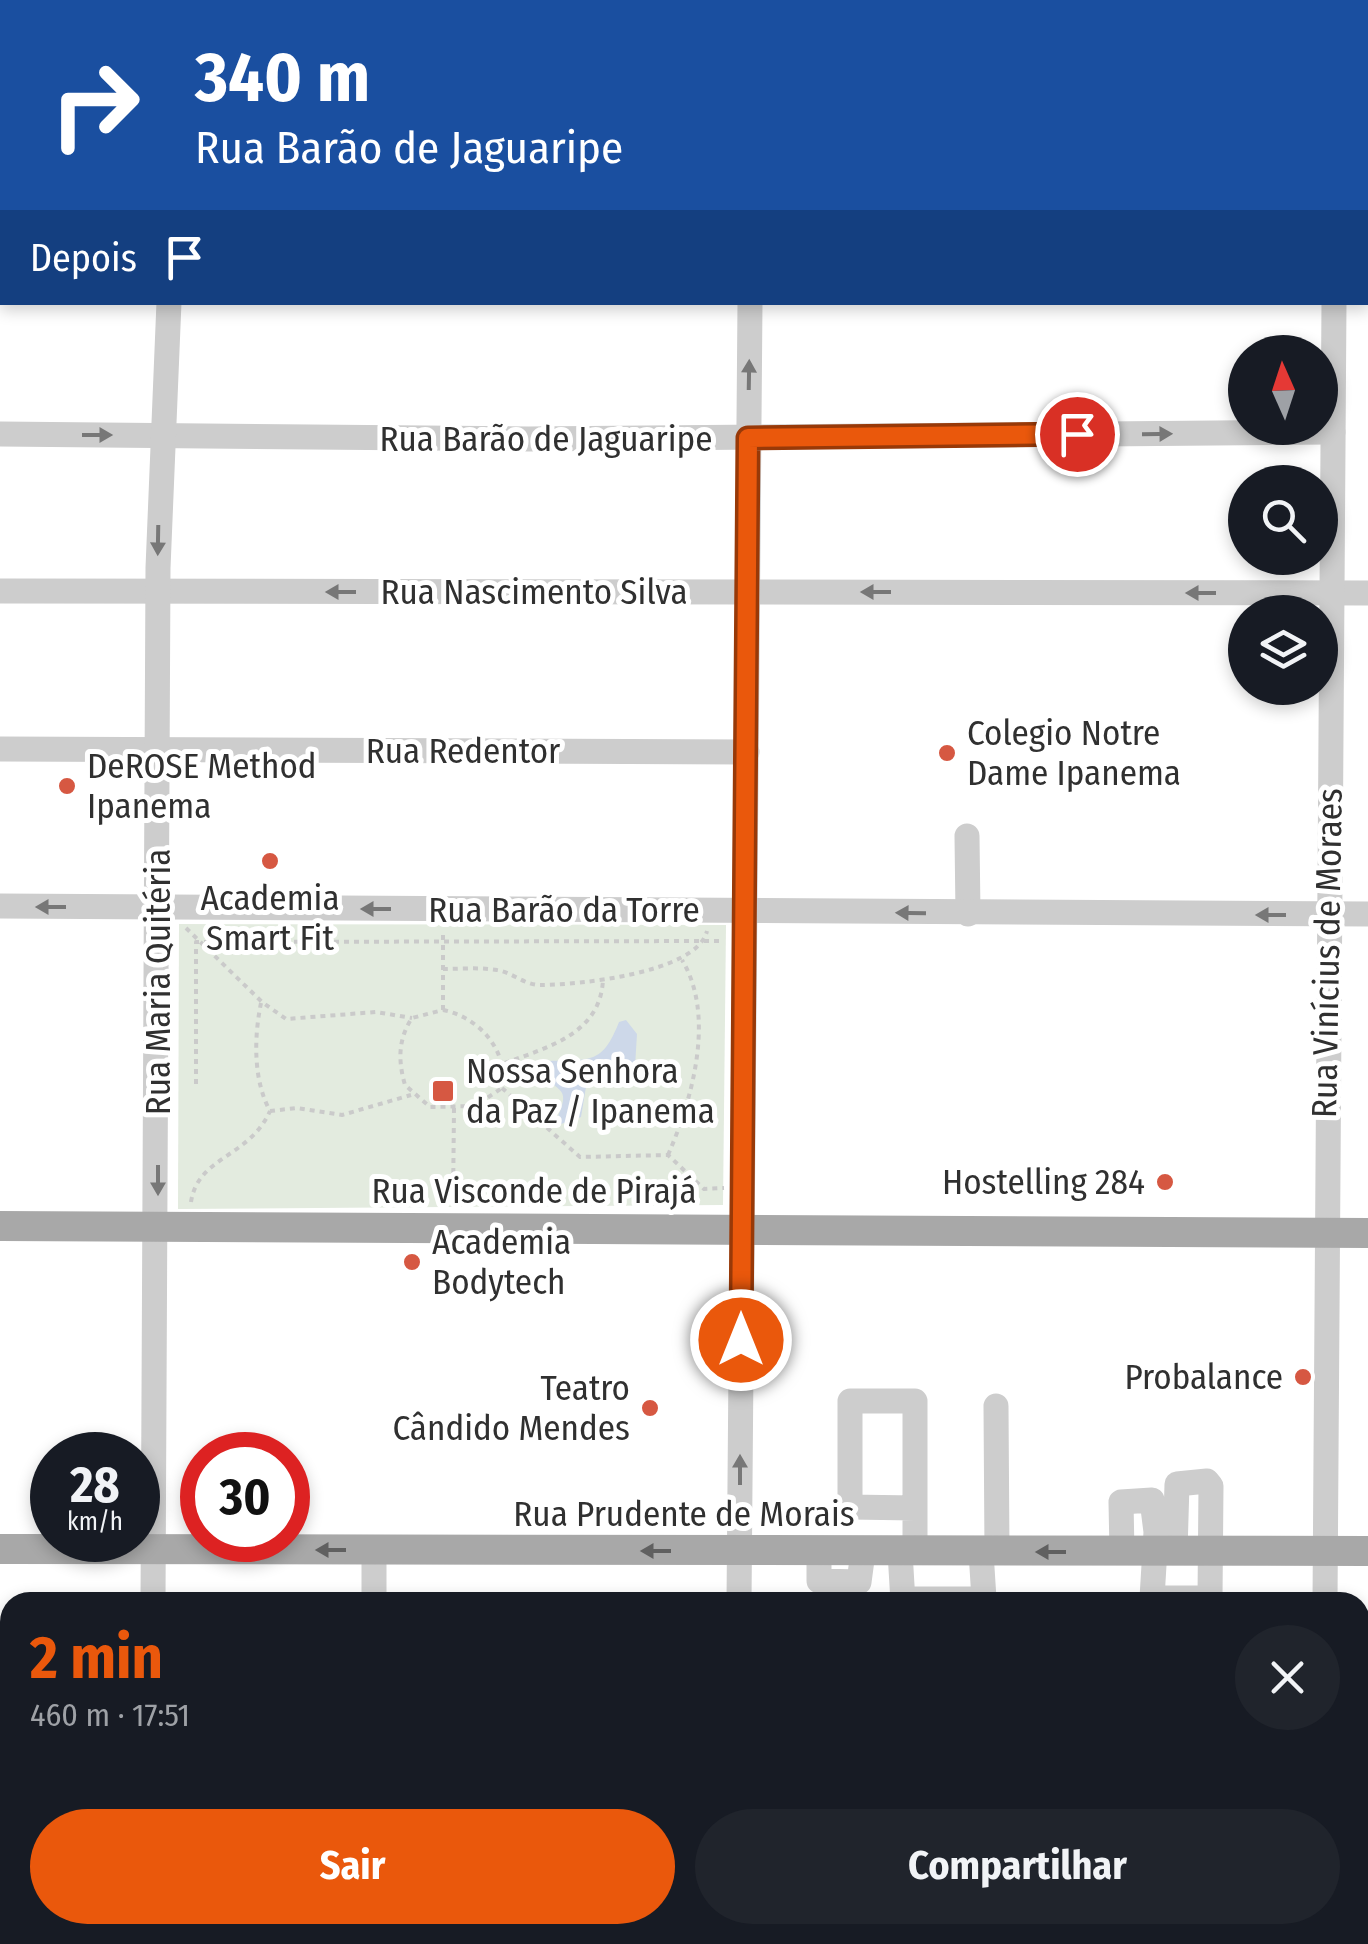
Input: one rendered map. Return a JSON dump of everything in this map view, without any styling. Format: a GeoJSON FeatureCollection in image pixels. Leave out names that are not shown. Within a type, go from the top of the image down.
{"type":"FeatureCollection","features":[{"type":"Feature","properties":{"kind":"main road","name":"Rua Visconde de Pirajá"},"geometry":{"type":"LineString","coordinates":[[0,1226],[1368,1233]]}},
{"type":"Feature","properties":{"kind":"main road","name":"Rua Prudente de Morais"},"geometry":{"type":"LineString","coordinates":[[0,1549],[30,1549]]}},
{"type":"Feature","properties":{"kind":"main road","name":"Rua Prudente de Morais"},"geometry":{"type":"LineString","coordinates":[[160,1550],[1368,1552]]}},
{"type":"Feature","properties":{"kind":"street","name":"Rua Maria Quitéria"},"geometry":{"type":"LineString","coordinates":[[155,1432],[158,592],[160,435],[169,305]]}},
{"type":"Feature","properties":{"kind":"street"},"geometry":{"type":"LineString","coordinates":[[739,1592],[750,305]]}},
{"type":"Feature","properties":{"kind":"street","name":"Rua Vinícius de Moraes"},"geometry":{"type":"LineString","coordinates":[[1333,335],[1334,305]]}},
{"type":"Feature","properties":{"kind":"street","name":"Rua Barão de Jaguaripe"},"geometry":{"type":"LineString","coordinates":[[0,434],[748,438],[1228,433]]}},
{"type":"Feature","properties":{"kind":"street","name":"Rua Vinícius de Moraes"},"geometry":{"type":"LineString","coordinates":[[1325,1592],[1324,1232],[1332,445]]}},
{"type":"Feature","properties":{"kind":"street","name":"Rua Nascimento Silva"},"geometry":{"type":"LineString","coordinates":[[0,591],[1368,593]]}},
{"type":"Feature","properties":{"kind":"street","name":"Rua Redentor"},"geometry":{"type":"LineString","coordinates":[[0,750],[746,752]]}},
{"type":"Feature","properties":{"kind":"street"},"geometry":{"type":"LineString","coordinates":[[967,836],[968,914]]}},
{"type":"Feature","properties":{"kind":"street","name":"Rua Barão da Torre"},"geometry":{"type":"LineString","coordinates":[[0,906],[1368,914]]}},
{"type":"Feature","properties":{"kind":"street"},"geometry":{"type":"LineString","coordinates":[[904,1592],[915,1508],[915,1401],[850,1401],[850,1507],[915,1508]]}},
{"type":"Feature","properties":{"kind":"street"},"geometry":{"type":"LineString","coordinates":[[985,1592],[996,1406]]}},
{"type":"Feature","properties":{"kind":"street"},"geometry":{"type":"LineString","coordinates":[[1156,1592],[1177,1484],[1207,1481],[1211,1486],[1210,1592]]}},
{"type":"Feature","properties":{"kind":"street"},"geometry":{"type":"LineString","coordinates":[[1122,1552],[1122,1502],[1152,1500],[1165,1552]]}},
{"type":"Feature","properties":{"kind":"street"},"geometry":{"type":"LineString","coordinates":[[374,1550],[374,1592]]}},
{"type":"Feature","properties":{"kind":"street","name":"Rua Maria Quitéria"},"geometry":{"type":"LineString","coordinates":[[153,1562],[153,1592]]}},
{"type":"Feature","properties":{"kind":"path"},"geometry":{"type":"LineString","coordinates":[[442,1010],[443,909]]}},
{"type":"Feature","properties":{"kind":"path"},"geometry":{"type":"LineString","coordinates":[[443,970],[500,970],[535,985],[604,979],[682,960],[699,950],[712,911]]}},
{"type":"Feature","properties":{"kind":"path"},"geometry":{"type":"LineString","coordinates":[[186,931],[262,1002],[292,1022],[376,1012],[412,1018],[442,1010],[466,1018],[496,1046],[504,1063],[502,1088],[484,1103],[454,1108],[430,1107],[412,1095],[402,1077],[400,1048],[412,1018]]}},
{"type":"Feature","properties":{"kind":"path"},"geometry":{"type":"LineString","coordinates":[[196,942],[705,939]]}},
{"type":"Feature","properties":{"kind":"path"},"geometry":{"type":"LineString","coordinates":[[196,942],[196,1084]]}},
{"type":"Feature","properties":{"kind":"path"},"geometry":{"type":"LineString","coordinates":[[668,1156],[694,1085],[696,997],[682,960]]}},
{"type":"Feature","properties":{"kind":"path"},"geometry":{"type":"LineString","coordinates":[[504,1063],[558,1044],[582,1027],[598,1006],[604,979]]}},
{"type":"Feature","properties":{"kind":"path"},"geometry":{"type":"LineString","coordinates":[[191,1198],[211,1167],[258,1136],[270,1111],[262,1092],[256,1040],[262,1002]]}},
{"type":"Feature","properties":{"kind":"path"},"geometry":{"type":"LineString","coordinates":[[502,1088],[580,1157],[668,1156],[704,1189]]}},
{"type":"Feature","properties":{"kind":"path"},"geometry":{"type":"LineString","coordinates":[[270,1111],[297,1108],[342,1115],[412,1095]]}},
{"type":"Feature","properties":{"kind":"path"},"geometry":{"type":"LineString","coordinates":[[453,1230],[454,1108]]}},
{"type":"Feature","properties":{"kind":"shaded area"},"geometry":{"type":"Polygon","coordinates":[[[179,924],[726,925],[723,1205],[178,1209],[179,924]]]}},
{"type":"Feature","properties":{"kind":"water"},"geometry":{"type":"Polygon","coordinates":[[[626,1020],[637,1034],[635,1067],[621,1077],[587,1081],[581,1117],[561,1124],[557,1119],[563,1094],[541,1070],[549,1061],[585,1059],[600,1053],[619,1022],[626,1020]]]}},
{"type":"Feature","properties":{"kind":"place","name":"Colegio Notre Dame Ipanema"},"geometry":{"type":"Point","coordinates":[947,753]}},
{"type":"Feature","properties":{"kind":"place","name":"DeROSE Method Ipanema"},"geometry":{"type":"Point","coordinates":[67,786]}},
{"type":"Feature","properties":{"kind":"place","name":"Academia Smart Fit"},"geometry":{"type":"Point","coordinates":[270,861]}},
{"type":"Feature","properties":{"kind":"place","name":"Nossa Senhora da Paz / Ipanema"},"geometry":{"type":"Point","coordinates":[443,1091]}},
{"type":"Feature","properties":{"kind":"place","name":"Hostelling 284"},"geometry":{"type":"Point","coordinates":[1165,1182]}},
{"type":"Feature","properties":{"kind":"place","name":"Academia Bodytech"},"geometry":{"type":"Point","coordinates":[412,1262]}},
{"type":"Feature","properties":{"kind":"place","name":"Probalance"},"geometry":{"type":"Point","coordinates":[1303,1377]}},
{"type":"Feature","properties":{"kind":"place","name":"Teatro Cândido Mendes"},"geometry":{"type":"Point","coordinates":[650,1408]}},
{"type":"Feature","properties":{"kind":"route"},"geometry":{"type":"LineString","coordinates":[[741,1340],[748,438],[1077,434]]}}]}
